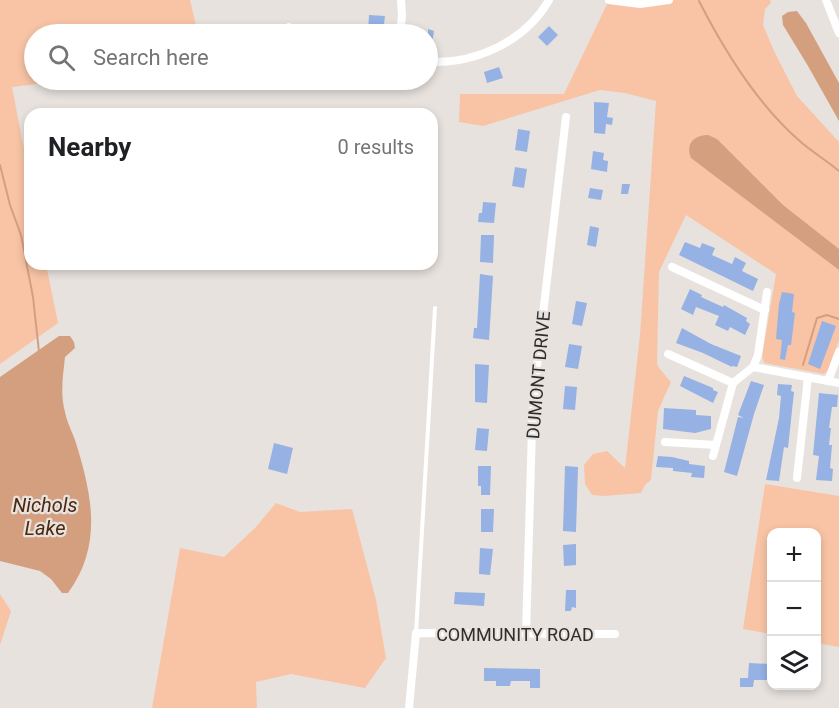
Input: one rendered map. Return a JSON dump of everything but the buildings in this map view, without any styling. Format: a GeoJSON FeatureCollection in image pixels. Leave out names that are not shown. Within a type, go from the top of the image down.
{"type":"FeatureCollection","features":[{"type":"Feature","properties":{"kind":"street"},"geometry":{"type":"LineString","coordinates":[[401,0],[401,24]]}},
{"type":"Feature","properties":{"kind":"street"},"geometry":{"type":"LineString","coordinates":[[438,61],[460,60],[496,48],[516,36],[533,21],[549,0]]}},
{"type":"Feature","properties":{"kind":"street"},"geometry":{"type":"LineString","coordinates":[[609,0],[640,4],[669,0]]}},
{"type":"Feature","properties":{"kind":"street"},"geometry":{"type":"LineString","coordinates":[[826,0],[839,33]]}},
{"type":"Feature","properties":{"kind":"street","name":"DUMONT DRIVE"},"geometry":{"type":"LineString","coordinates":[[526,634],[532,428],[536,374],[566,117]]}},
{"type":"Feature","properties":{"kind":"street"},"geometry":{"type":"LineString","coordinates":[[672,267],[765,310]]}},
{"type":"Feature","properties":{"kind":"street"},"geometry":{"type":"LineString","coordinates":[[713,456],[733,384],[753,367],[758,355],[767,292]]}},
{"type":"Feature","properties":{"kind":"street"},"geometry":{"type":"LineString","coordinates":[[828,381],[839,352]]}},
{"type":"Feature","properties":{"kind":"street"},"geometry":{"type":"LineString","coordinates":[[668,354],[733,384]]}},
{"type":"Feature","properties":{"kind":"street"},"geometry":{"type":"LineString","coordinates":[[753,367],[839,383]]}},
{"type":"Feature","properties":{"kind":"street"},"geometry":{"type":"LineString","coordinates":[[796,478],[808,377]]}},
{"type":"Feature","properties":{"kind":"street"},"geometry":{"type":"LineString","coordinates":[[665,442],[716,445]]}},
{"type":"Feature","properties":{"kind":"street"},"geometry":{"type":"LineString","coordinates":[[409,708],[416,633]]}},
{"type":"Feature","properties":{"kind":"street","name":"COMMUNITY ROAD"},"geometry":{"type":"LineString","coordinates":[[416,633],[615,634]]}},
{"type":"Feature","properties":{"kind":"lane"},"geometry":{"type":"LineString","coordinates":[[416,633],[435,308]]}},
{"type":"Feature","properties":{"kind":"shaded area"},"geometry":{"type":"Polygon","coordinates":[[[0,0],[190,0],[196,24],[24,24],[24,86],[12,87],[24,149],[24,270],[47,270],[58,323],[0,364],[0,0]]]}},
{"type":"Feature","properties":{"kind":"shaded area"},"geometry":{"type":"Polygon","coordinates":[[[609,0],[770,0],[771,3],[765,9],[763,25],[774,51],[797,96],[839,142],[839,340],[828,370],[824,374],[764,363],[762,356],[776,274],[686,215],[659,272],[657,363],[671,382],[658,411],[651,480],[641,493],[604,496],[592,495],[585,484],[584,465],[593,454],[607,451],[625,468],[640,335],[656,101],[625,93],[600,90],[483,126],[459,122],[460,94],[564,94],[609,0]]]}},
{"type":"Feature","properties":{"kind":"shaded area"},"geometry":{"type":"Polygon","coordinates":[[[765,484],[839,496],[839,647],[821,644],[821,528],[767,528],[767,633],[743,629],[765,484]]]}},
{"type":"Feature","properties":{"kind":"shaded area"},"geometry":{"type":"Polygon","coordinates":[[[276,503],[300,512],[352,509],[376,600],[386,658],[365,688],[291,674],[256,682],[257,708],[152,708],[180,548],[224,557],[255,528],[276,503]]]}},
{"type":"Feature","properties":{"kind":"shaded area"},"geometry":{"type":"Polygon","coordinates":[[[0,594],[11,611],[0,645],[0,594]]]}},
{"type":"Feature","properties":{"kind":"water"},"geometry":{"type":"Polygon","coordinates":[[[797,11],[839,83],[839,121],[783,25],[782,16],[788,12],[797,11]]]}},
{"type":"Feature","properties":{"kind":"water"},"geometry":{"type":"Polygon","coordinates":[[[708,135],[717,139],[783,205],[839,249],[839,270],[691,158],[689,148],[692,141],[708,135]]]}},
{"type":"Feature","properties":{"kind":"water","name":"Nichols Lake"},"geometry":{"type":"Polygon","coordinates":[[[59,336],[70,336],[74,342],[75,348],[65,357],[63,398],[66,416],[86,482],[91,520],[86,557],[68,593],[62,593],[51,579],[40,571],[0,561],[0,377],[59,336]]]}},
{"type":"Feature","properties":{"kind":"waterway"},"geometry":{"type":"LineString","coordinates":[[699,1],[731,59],[757,95],[802,143],[839,171]]}},
{"type":"Feature","properties":{"kind":"waterway"},"geometry":{"type":"LineString","coordinates":[[0,165],[24,250]]}},
{"type":"Feature","properties":{"kind":"waterway"},"geometry":{"type":"LineString","coordinates":[[28,270],[39,352]]}},
{"type":"Feature","properties":{"kind":"waterway"},"geometry":{"type":"LineString","coordinates":[[803,365],[817,318],[827,315],[839,319]]}}]}
